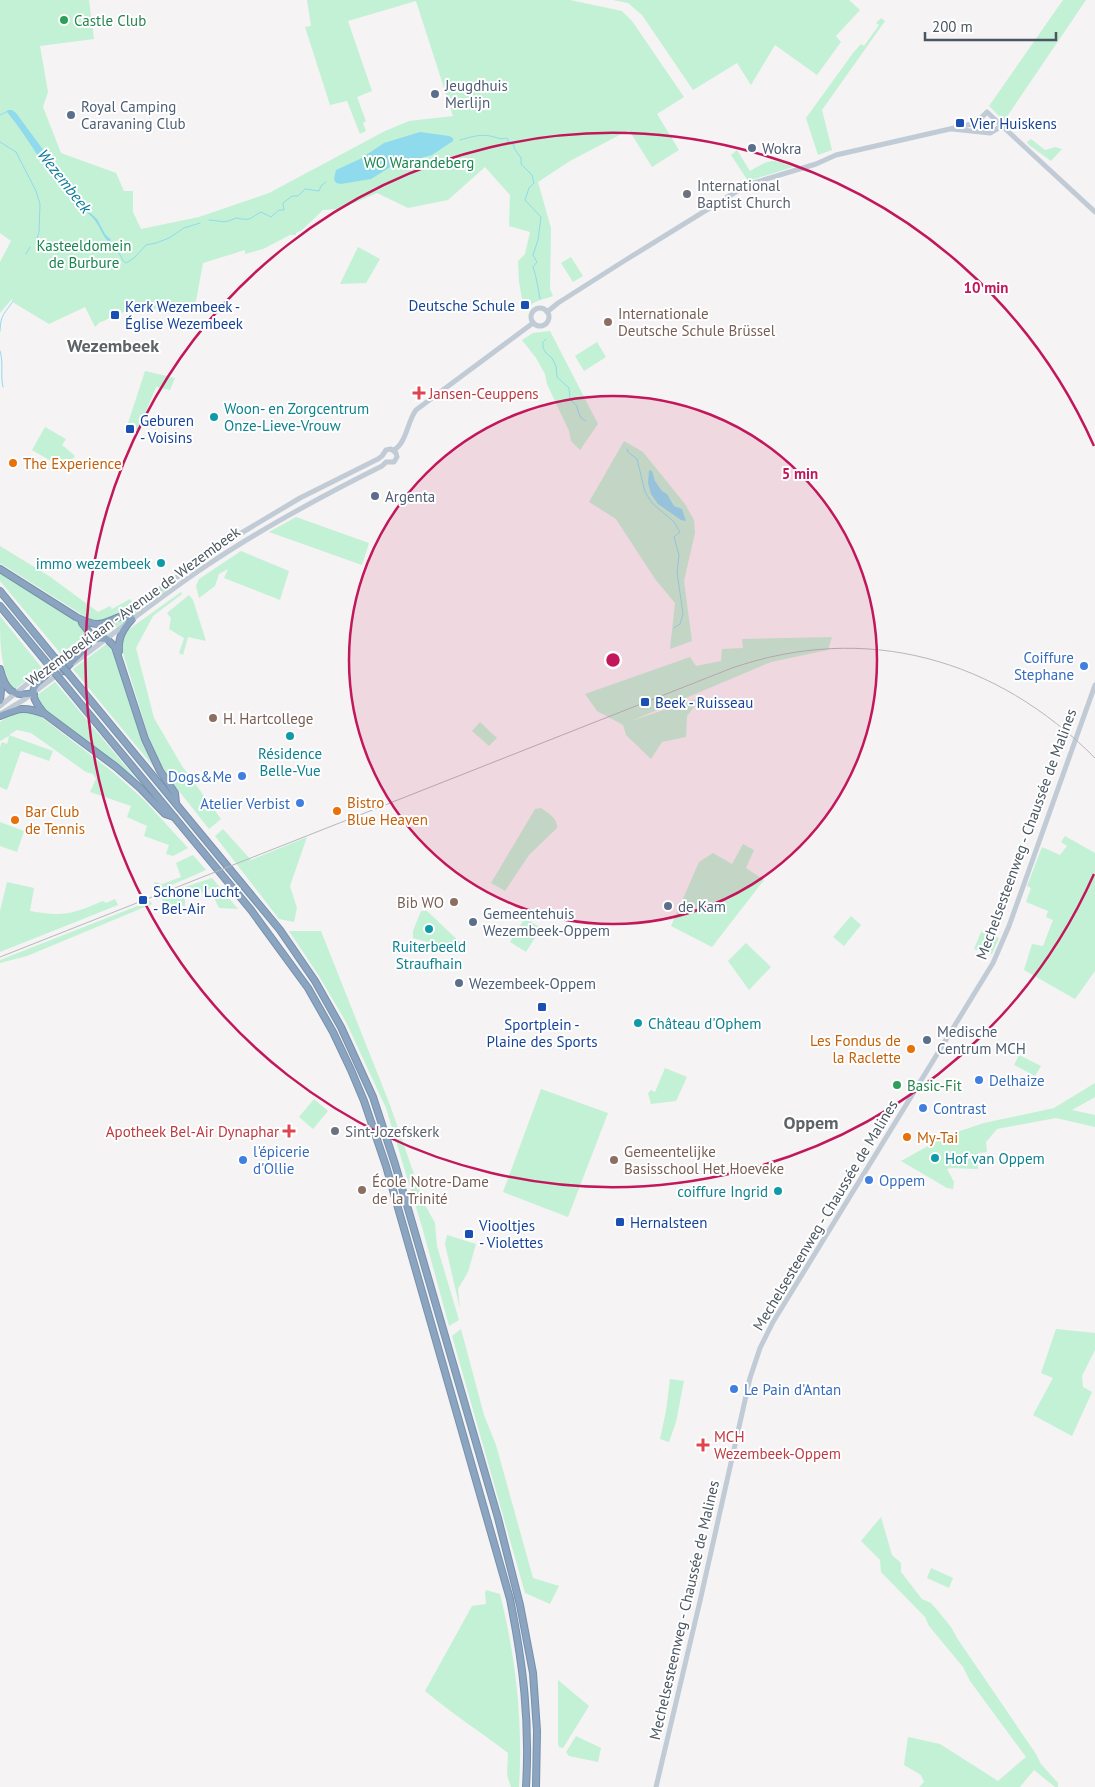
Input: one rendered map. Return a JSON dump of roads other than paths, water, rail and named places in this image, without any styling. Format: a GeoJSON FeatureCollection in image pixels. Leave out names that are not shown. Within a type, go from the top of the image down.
{"type":"FeatureCollection","features":[{"type":"Feature","properties":{"kind":"highway"},"geometry":{"type":"LineString","coordinates":[[0,569],[76,618],[86,627],[90,638],[86,649],[77,655],[65,672]]}},
{"type":"Feature","properties":{"kind":"highway"},"geometry":{"type":"LineString","coordinates":[[0,591],[280,930],[302,961],[341,1027],[373,1097],[396,1164],[498,1518],[520,1604],[533,1673],[537,1731],[536,1787]]}},
{"type":"Feature","properties":{"kind":"highway"},"geometry":{"type":"LineString","coordinates":[[0,606],[251,910],[299,975],[333,1032],[364,1101],[392,1185],[510,1599],[518,1639],[528,1720],[526,1787]]}},
{"type":"Feature","properties":{"kind":"highway"},"geometry":{"type":"LineString","coordinates":[[76,618],[95,625],[124,615]]}},
{"type":"Feature","properties":{"kind":"highway"},"geometry":{"type":"LineString","coordinates":[[119,655],[118,645],[121,634],[132,619]]}},
{"type":"Feature","properties":{"kind":"highway"},"geometry":{"type":"LineString","coordinates":[[90,638],[107,639],[115,647],[145,740],[160,771],[175,793],[176,804]]}},
{"type":"Feature","properties":{"kind":"highway"},"geometry":{"type":"LineString","coordinates":[[55,659],[50,671],[38,681],[34,693],[37,704],[45,714],[116,767],[165,814],[175,817]]}},
{"type":"Feature","properties":{"kind":"highway"},"geometry":{"type":"LineString","coordinates":[[1,672],[8,688],[15,694],[34,693]]}},
{"type":"Feature","properties":{"kind":"highway"},"geometry":{"type":"LineString","coordinates":[[0,701],[2,693],[1,672]]}},
{"type":"Feature","properties":{"kind":"highway"},"geometry":{"type":"LineString","coordinates":[[0,715],[19,708],[31,709],[45,714]]}},
{"type":"Feature","properties":{"kind":"main road"},"geometry":{"type":"LineString","coordinates":[[547,312],[624,261],[747,185],[836,156],[976,122],[987,112],[1095,212]]}},
{"type":"Feature","properties":{"kind":"main road"},"geometry":{"type":"LineString","coordinates":[[952,129],[990,133],[1002,126]]}},
{"type":"Feature","properties":{"kind":"main road"},"geometry":{"type":"LineString","coordinates":[[542,309],[547,312],[549,319],[545,325],[537,326],[533,323],[531,315],[534,310],[542,309]]}},
{"type":"Feature","properties":{"kind":"main road"},"geometry":{"type":"LineString","coordinates":[[394,450],[400,444],[416,410],[533,323]]}},
{"type":"Feature","properties":{"kind":"main road","name":"Wezembeeklaan - Avenue de Wezembeek"},"geometry":{"type":"LineString","coordinates":[[0,706],[55,659],[124,615],[233,538],[300,498],[382,456],[386,450],[394,450],[397,455],[396,460],[391,463],[386,462],[256,534],[204,567],[132,619],[65,672],[0,715]]}},
{"type":"Feature","properties":{"kind":"main road"},"geometry":{"type":"LineString","coordinates":[[382,456],[386,462]]}},
{"type":"Feature","properties":{"kind":"main road","name":"Mechelsesteenweg - Chaussée de Malines"},"geometry":{"type":"LineString","coordinates":[[656,1787],[700,1605],[750,1378],[757,1355],[776,1316],[993,963],[1009,926],[1095,685]]}},
{"type":"Feature","properties":{"kind":"water"},"geometry":{"type":"Polygon","coordinates":[[[8,110],[16,113],[61,174],[66,185],[97,219],[105,234],[111,240],[108,241],[94,219],[55,178],[7,112],[8,110]]]}},
{"type":"Feature","properties":{"kind":"water"},"geometry":{"type":"Polygon","coordinates":[[[420,132],[449,136],[453,138],[453,141],[432,155],[392,166],[371,179],[341,184],[336,183],[334,179],[336,170],[360,159],[384,143],[420,132]]]}},
{"type":"Feature","properties":{"kind":"water"},"geometry":{"type":"Polygon","coordinates":[[[649,470],[652,471],[655,481],[662,491],[667,494],[674,506],[682,509],[686,521],[681,520],[658,504],[651,494],[648,483],[649,470]]]}},
{"type":"Feature","properties":{"kind":"waterway","name":"Wezembeek"},"geometry":{"type":"LineString","coordinates":[[0,115],[8,111]]}},
{"type":"Feature","properties":{"kind":"waterway","name":"Wezembeek"},"geometry":{"type":"LineString","coordinates":[[460,140],[482,135],[500,139],[507,138],[514,145],[521,158],[521,164],[532,175],[534,183],[529,188],[525,200],[541,217],[538,240],[533,255],[537,262],[533,267],[540,299]]}},
{"type":"Feature","properties":{"kind":"waterway"},"geometry":{"type":"LineString","coordinates":[[0,142],[16,152],[36,191],[40,204],[39,232],[36,241]]}},
{"type":"Feature","properties":{"kind":"waterway","name":"Wezembeek"},"geometry":{"type":"LineString","coordinates":[[209,220],[223,222],[236,218],[248,219],[261,212],[271,217],[279,210],[284,210],[283,203],[292,196],[298,196],[305,189],[319,191],[326,182]]}},
{"type":"Feature","properties":{"kind":"waterway","name":"Wezembeek"},"geometry":{"type":"LineString","coordinates":[[110,240],[113,250],[119,253],[126,263],[134,258],[146,245],[169,238],[184,228],[200,223]]}},
{"type":"Feature","properties":{"kind":"waterway"},"geometry":{"type":"LineString","coordinates":[[26,254],[30,247]]}},
{"type":"Feature","properties":{"kind":"waterway"},"geometry":{"type":"LineString","coordinates":[[0,331],[2,317],[13,301]]}},
{"type":"Feature","properties":{"kind":"waterway","name":"Wezembeek"},"geometry":{"type":"LineString","coordinates":[[546,339],[543,342],[543,348],[556,366],[557,377],[569,388],[570,399],[577,406],[581,418],[586,421]]}},
{"type":"Feature","properties":{"kind":"waterway"},"geometry":{"type":"LineString","coordinates":[[0,351],[3,387]]}},
{"type":"Feature","properties":{"kind":"waterway","name":"Wezembeek"},"geometry":{"type":"LineString","coordinates":[[627,449],[637,459],[645,492],[652,503],[674,522],[680,532],[674,537],[679,555],[677,572],[683,614],[680,624],[674,628]]}},
{"type":"Feature","properties":{"kind":"tram line"},"geometry":{"type":"LineString","coordinates":[[0,957],[732,668],[782,655],[831,649],[880,650],[927,658],[972,673],[1015,695],[1056,724],[1095,758]]}},
{"type":"Feature","properties":{"kind":"place","name":"Castle Club"},"geometry":{"type":"Point","coordinates":[64,20]}},
{"type":"Feature","properties":{"kind":"place","name":"Jeugdhuis Merlijn"},"geometry":{"type":"Point","coordinates":[435,94]}},
{"type":"Feature","properties":{"kind":"place","name":"Royal Camping Caravaning Club"},"geometry":{"type":"Point","coordinates":[71,115]}},
{"type":"Feature","properties":{"kind":"place","name":"Vier Huiskens"},"geometry":{"type":"Point","coordinates":[960,123]}},
{"type":"Feature","properties":{"kind":"place","name":"Wokra"},"geometry":{"type":"Point","coordinates":[752,148]}},
{"type":"Feature","properties":{"kind":"place","name":"International Baptist Church"},"geometry":{"type":"Point","coordinates":[687,194]}},
{"type":"Feature","properties":{"kind":"place","name":"Deutsche Schule"},"geometry":{"type":"Point","coordinates":[525,305]}},
{"type":"Feature","properties":{"kind":"place","name":"Kerk Wezembeek - Église Wezembeek"},"geometry":{"type":"Point","coordinates":[115,315]}},
{"type":"Feature","properties":{"kind":"place","name":"Internationale Deutsche Schule Brüssel"},"geometry":{"type":"Point","coordinates":[608,322]}},
{"type":"Feature","properties":{"kind":"place","name":"Jansen-Ceuppens"},"geometry":{"type":"Point","coordinates":[419,393]}},
{"type":"Feature","properties":{"kind":"place","name":"Woon- en Zorgcentrum Onze-Lieve-Vrouw"},"geometry":{"type":"Point","coordinates":[214,417]}},
{"type":"Feature","properties":{"kind":"place","name":"Geburen - Voisins"},"geometry":{"type":"Point","coordinates":[130,429]}},
{"type":"Feature","properties":{"kind":"place","name":"The Experience"},"geometry":{"type":"Point","coordinates":[13,463]}},
{"type":"Feature","properties":{"kind":"place","name":"Argenta"},"geometry":{"type":"Point","coordinates":[375,496]}},
{"type":"Feature","properties":{"kind":"place","name":"immo wezembeek"},"geometry":{"type":"Point","coordinates":[161,563]}},
{"type":"Feature","properties":{"kind":"place","name":"Coiffure Stephane"},"geometry":{"type":"Point","coordinates":[1084,666]}},
{"type":"Feature","properties":{"kind":"place","name":"Beek - Ruisseau"},"geometry":{"type":"Point","coordinates":[645,702]}},
{"type":"Feature","properties":{"kind":"place","name":"H. Hartcollege"},"geometry":{"type":"Point","coordinates":[213,718]}},
{"type":"Feature","properties":{"kind":"place","name":"Résidence Belle-Vue"},"geometry":{"type":"Point","coordinates":[290,736]}},
{"type":"Feature","properties":{"kind":"place","name":"Dogs&Me"},"geometry":{"type":"Point","coordinates":[242,776]}},
{"type":"Feature","properties":{"kind":"place","name":"Atelier Verbist"},"geometry":{"type":"Point","coordinates":[300,803]}},
{"type":"Feature","properties":{"kind":"place","name":"Bistro Blue Heaven"},"geometry":{"type":"Point","coordinates":[337,811]}},
{"type":"Feature","properties":{"kind":"place","name":"Bar Club de Tennis"},"geometry":{"type":"Point","coordinates":[15,820]}},
{"type":"Feature","properties":{"kind":"place","name":"Schone Lucht - Bel-Air"},"geometry":{"type":"Point","coordinates":[143,900]}},
{"type":"Feature","properties":{"kind":"place","name":"Bib WO"},"geometry":{"type":"Point","coordinates":[454,902]}},
{"type":"Feature","properties":{"kind":"place","name":"de Kam"},"geometry":{"type":"Point","coordinates":[668,906]}},
{"type":"Feature","properties":{"kind":"place","name":"Gemeentehuis Wezembeek-Oppem"},"geometry":{"type":"Point","coordinates":[473,922]}},
{"type":"Feature","properties":{"kind":"place","name":"Ruiterbeeld Straufhain"},"geometry":{"type":"Point","coordinates":[429,929]}},
{"type":"Feature","properties":{"kind":"place","name":"Wezembeek-Oppem"},"geometry":{"type":"Point","coordinates":[459,983]}},
{"type":"Feature","properties":{"kind":"place","name":"Sportplein - Plaine des Sports"},"geometry":{"type":"Point","coordinates":[542,1007]}},
{"type":"Feature","properties":{"kind":"place","name":"Château d'Ophem"},"geometry":{"type":"Point","coordinates":[638,1023]}},
{"type":"Feature","properties":{"kind":"place","name":"Medische Centrum MCH"},"geometry":{"type":"Point","coordinates":[927,1040]}},
{"type":"Feature","properties":{"kind":"place","name":"Les Fondus de la Raclette"},"geometry":{"type":"Point","coordinates":[911,1049]}},
{"type":"Feature","properties":{"kind":"place","name":"Delhaize"},"geometry":{"type":"Point","coordinates":[979,1080]}},
{"type":"Feature","properties":{"kind":"place","name":"Basic-Fit"},"geometry":{"type":"Point","coordinates":[897,1085]}},
{"type":"Feature","properties":{"kind":"place","name":"Contrast"},"geometry":{"type":"Point","coordinates":[923,1108]}},
{"type":"Feature","properties":{"kind":"place","name":"Apotheek Bel-Air Dynaphar"},"geometry":{"type":"Point","coordinates":[289,1131]}},
{"type":"Feature","properties":{"kind":"place","name":"Sint-Jozefskerk"},"geometry":{"type":"Point","coordinates":[335,1131]}},
{"type":"Feature","properties":{"kind":"place","name":"My-Tai"},"geometry":{"type":"Point","coordinates":[907,1137]}},
{"type":"Feature","properties":{"kind":"place","name":"Hof van Oppem"},"geometry":{"type":"Point","coordinates":[935,1158]}},
{"type":"Feature","properties":{"kind":"place","name":"l'épicerie d'Ollie"},"geometry":{"type":"Point","coordinates":[243,1160]}},
{"type":"Feature","properties":{"kind":"place","name":"Gemeentelijke Basisschool Het Hoeveke"},"geometry":{"type":"Point","coordinates":[614,1160]}},
{"type":"Feature","properties":{"kind":"place","name":"Oppem"},"geometry":{"type":"Point","coordinates":[869,1180]}},
{"type":"Feature","properties":{"kind":"place","name":"École Notre-Dame de la Trinité"},"geometry":{"type":"Point","coordinates":[362,1190]}},
{"type":"Feature","properties":{"kind":"place","name":"coiffure Ingrid"},"geometry":{"type":"Point","coordinates":[778,1191]}},
{"type":"Feature","properties":{"kind":"place","name":"Hernalsteen"},"geometry":{"type":"Point","coordinates":[620,1222]}},
{"type":"Feature","properties":{"kind":"place","name":"Viooltjes - Violettes"},"geometry":{"type":"Point","coordinates":[469,1234]}},
{"type":"Feature","properties":{"kind":"place","name":"Le Pain d'Antan"},"geometry":{"type":"Point","coordinates":[734,1389]}},
{"type":"Feature","properties":{"kind":"place","name":"MCH Wezembeek-Oppem"},"geometry":{"type":"Point","coordinates":[703,1445]}},
{"type":"Feature","properties":{"kind":"district","name":"Wezembeek"},"geometry":{"type":"Point","coordinates":[113,345]}},
{"type":"Feature","properties":{"kind":"district","name":"Oppem"},"geometry":{"type":"Point","coordinates":[811,1122]}},
{"type":"Feature","properties":{"kind":"park label","name":"WO Warandeberg"},"geometry":{"type":"Point","coordinates":[419,162]}},
{"type":"Feature","properties":{"kind":"park label","name":"Kasteeldomein de Burbure"},"geometry":{"type":"Point","coordinates":[84,254]}}]}
